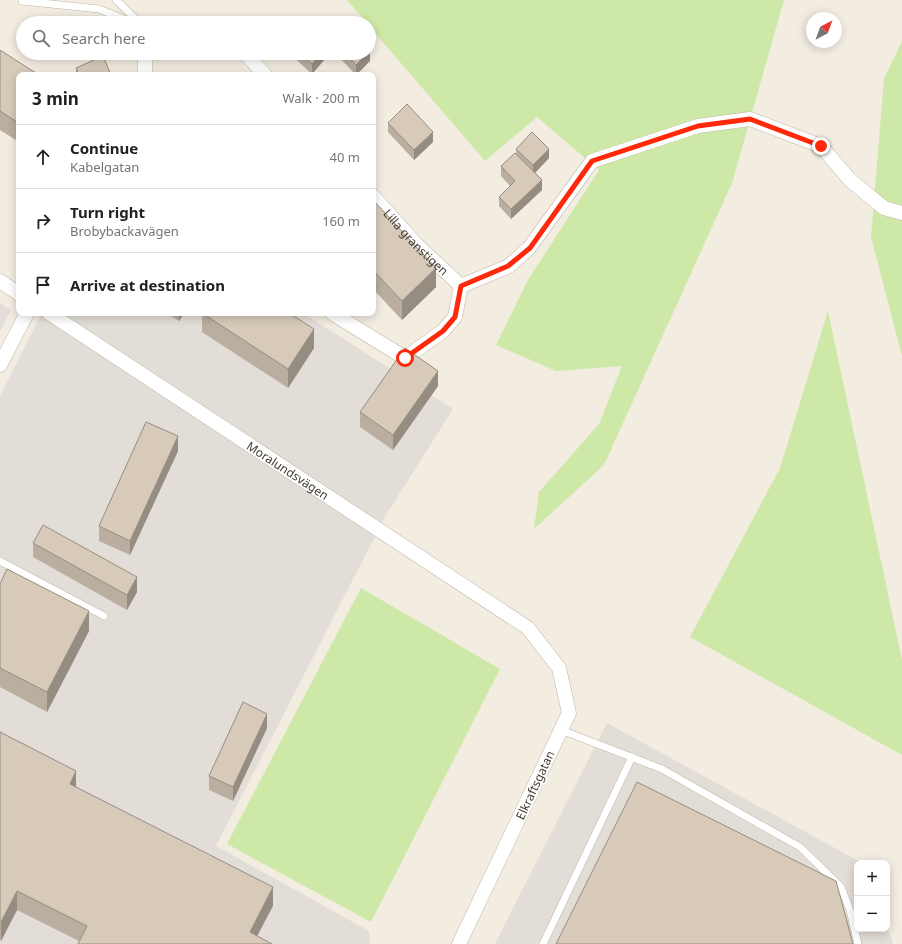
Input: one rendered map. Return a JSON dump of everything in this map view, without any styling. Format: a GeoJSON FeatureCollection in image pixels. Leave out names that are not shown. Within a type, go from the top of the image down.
{"type":"FeatureCollection","features":[{"type":"Feature","properties":{"kind":"street"},"geometry":{"type":"LineString","coordinates":[[145,60],[145,72]]}},
{"type":"Feature","properties":{"kind":"street"},"geometry":{"type":"LineString","coordinates":[[251,60],[262,72]]}},
{"type":"Feature","properties":{"kind":"street"},"geometry":{"type":"LineString","coordinates":[[337,316],[405,358],[443,331],[455,317],[461,286],[508,266],[530,248],[592,161],[698,126],[750,119],[821,146],[850,180],[884,208],[902,213]]}},
{"type":"Feature","properties":{"kind":"street","name":"Lilla granstigen"},"geometry":{"type":"LineString","coordinates":[[376,199],[416,244],[461,286]]}},
{"type":"Feature","properties":{"kind":"street"},"geometry":{"type":"LineString","coordinates":[[0,281],[16,292]]}},
{"type":"Feature","properties":{"kind":"street"},"geometry":{"type":"LineString","coordinates":[[0,365],[25,316]]}},
{"type":"Feature","properties":{"kind":"street","name":"Moralundsvägen"},"geometry":{"type":"LineString","coordinates":[[54,316],[528,628]]}},
{"type":"Feature","properties":{"kind":"street","name":"Elkraftsgatan"},"geometry":{"type":"LineString","coordinates":[[459,944],[569,713],[559,668],[528,628]]}},
{"type":"Feature","properties":{"kind":"lane"},"geometry":{"type":"LineString","coordinates":[[116,0],[133,16]]}},
{"type":"Feature","properties":{"kind":"lane"},"geometry":{"type":"LineString","coordinates":[[22,1],[99,9],[116,16]]}},
{"type":"Feature","properties":{"kind":"lane"},"geometry":{"type":"LineString","coordinates":[[0,561],[104,616]]}},
{"type":"Feature","properties":{"kind":"lane"},"geometry":{"type":"LineString","coordinates":[[561,730],[662,769],[800,847],[841,887],[850,910],[858,944]]}},
{"type":"Feature","properties":{"kind":"lane"},"geometry":{"type":"LineString","coordinates":[[543,944],[632,758]]}},
{"type":"Feature","properties":{"kind":"shaded area"},"geometry":{"type":"Polygon","coordinates":[[[0,303],[11,310],[0,331],[0,303]]]}},
{"type":"Feature","properties":{"kind":"shaded area"},"geometry":{"type":"Polygon","coordinates":[[[40,316],[308,316],[453,409],[386,515],[216,846],[369,931],[370,944],[0,944],[0,396],[40,316]]]}},
{"type":"Feature","properties":{"kind":"shaded area"},"geometry":{"type":"Polygon","coordinates":[[[607,723],[857,860],[854,860],[854,932],[889,932],[893,944],[495,944],[607,723]]]}},
{"type":"Feature","properties":{"kind":"green space"},"geometry":{"type":"Polygon","coordinates":[[[347,0],[784,0],[732,183],[604,465],[534,529],[539,492],[599,424],[622,366],[556,371],[496,345],[528,280],[599,170],[537,117],[485,161],[376,34],[376,16],[361,16],[347,0]]]}},
{"type":"Feature","properties":{"kind":"green space"},"geometry":{"type":"Polygon","coordinates":[[[902,41],[902,356],[871,237],[884,79],[902,41]]]}},
{"type":"Feature","properties":{"kind":"green space"},"geometry":{"type":"Polygon","coordinates":[[[828,311],[902,660],[902,755],[690,637],[780,468],[828,311]]]}},
{"type":"Feature","properties":{"kind":"green space"},"geometry":{"type":"Polygon","coordinates":[[[361,588],[500,669],[371,922],[227,844],[361,588]]]}},
{"type":"Feature","properties":{"kind":"building"},"geometry":{"type":"Polygon","coordinates":[[[0,50],[34,72],[16,72],[16,121],[0,111],[0,50]]]}},
{"type":"Feature","properties":{"kind":"building"},"geometry":{"type":"Polygon","coordinates":[[[94,60],[105,60],[110,72],[78,72],[76,68],[94,60]]]}},
{"type":"Feature","properties":{"kind":"building"},"geometry":{"type":"Polygon","coordinates":[[[308,60],[316,60],[312,64],[308,60]]]}},
{"type":"Feature","properties":{"kind":"building"},"geometry":{"type":"Polygon","coordinates":[[[351,60],[361,60],[356,65],[351,60]]]}},
{"type":"Feature","properties":{"kind":"building"},"geometry":{"type":"Polygon","coordinates":[[[407,104],[433,132],[414,150],[388,123],[407,104]]]}},
{"type":"Feature","properties":{"kind":"building"},"geometry":{"type":"Polygon","coordinates":[[[532,132],[549,149],[533,165],[516,149],[532,132]]]}},
{"type":"Feature","properties":{"kind":"building"},"geometry":{"type":"Polygon","coordinates":[[[515,153],[542,180],[511,209],[499,197],[515,181],[501,166],[515,153]]]}},
{"type":"Feature","properties":{"kind":"building"},"geometry":{"type":"Polygon","coordinates":[[[376,203],[436,268],[402,301],[376,273],[376,203]]]}},
{"type":"Feature","properties":{"kind":"building"},"geometry":{"type":"Polygon","coordinates":[[[207,316],[294,316],[314,329],[288,369],[207,316]]]}},
{"type":"Feature","properties":{"kind":"building"},"geometry":{"type":"Polygon","coordinates":[[[405,348],[438,371],[393,435],[360,412],[405,348]]]}},
{"type":"Feature","properties":{"kind":"building"},"geometry":{"type":"Polygon","coordinates":[[[146,422],[178,436],[130,541],[99,526],[146,422]]]}},
{"type":"Feature","properties":{"kind":"building"},"geometry":{"type":"Polygon","coordinates":[[[43,525],[137,577],[127,595],[33,543],[43,525]]]}},
{"type":"Feature","properties":{"kind":"building"},"geometry":{"type":"Polygon","coordinates":[[[7,569],[89,611],[47,692],[0,668],[0,584],[7,569]]]}},
{"type":"Feature","properties":{"kind":"building"},"geometry":{"type":"Polygon","coordinates":[[[243,702],[267,714],[233,787],[209,776],[243,702]]]}},
{"type":"Feature","properties":{"kind":"building"},"geometry":{"type":"Polygon","coordinates":[[[0,732],[76,771],[70,784],[273,887],[250,932],[272,944],[78,944],[87,926],[17,891],[1,922],[0,732]]]}},
{"type":"Feature","properties":{"kind":"building"},"geometry":{"type":"Polygon","coordinates":[[[637,782],[836,881],[853,944],[556,944],[637,782]]]}},
{"type":"Feature","properties":{"kind":"route"},"geometry":{"type":"LineString","coordinates":[[405,358],[443,331],[455,317],[461,286],[508,266],[530,248],[554,212],[592,161],[698,126],[750,119],[821,146]]}}]}
